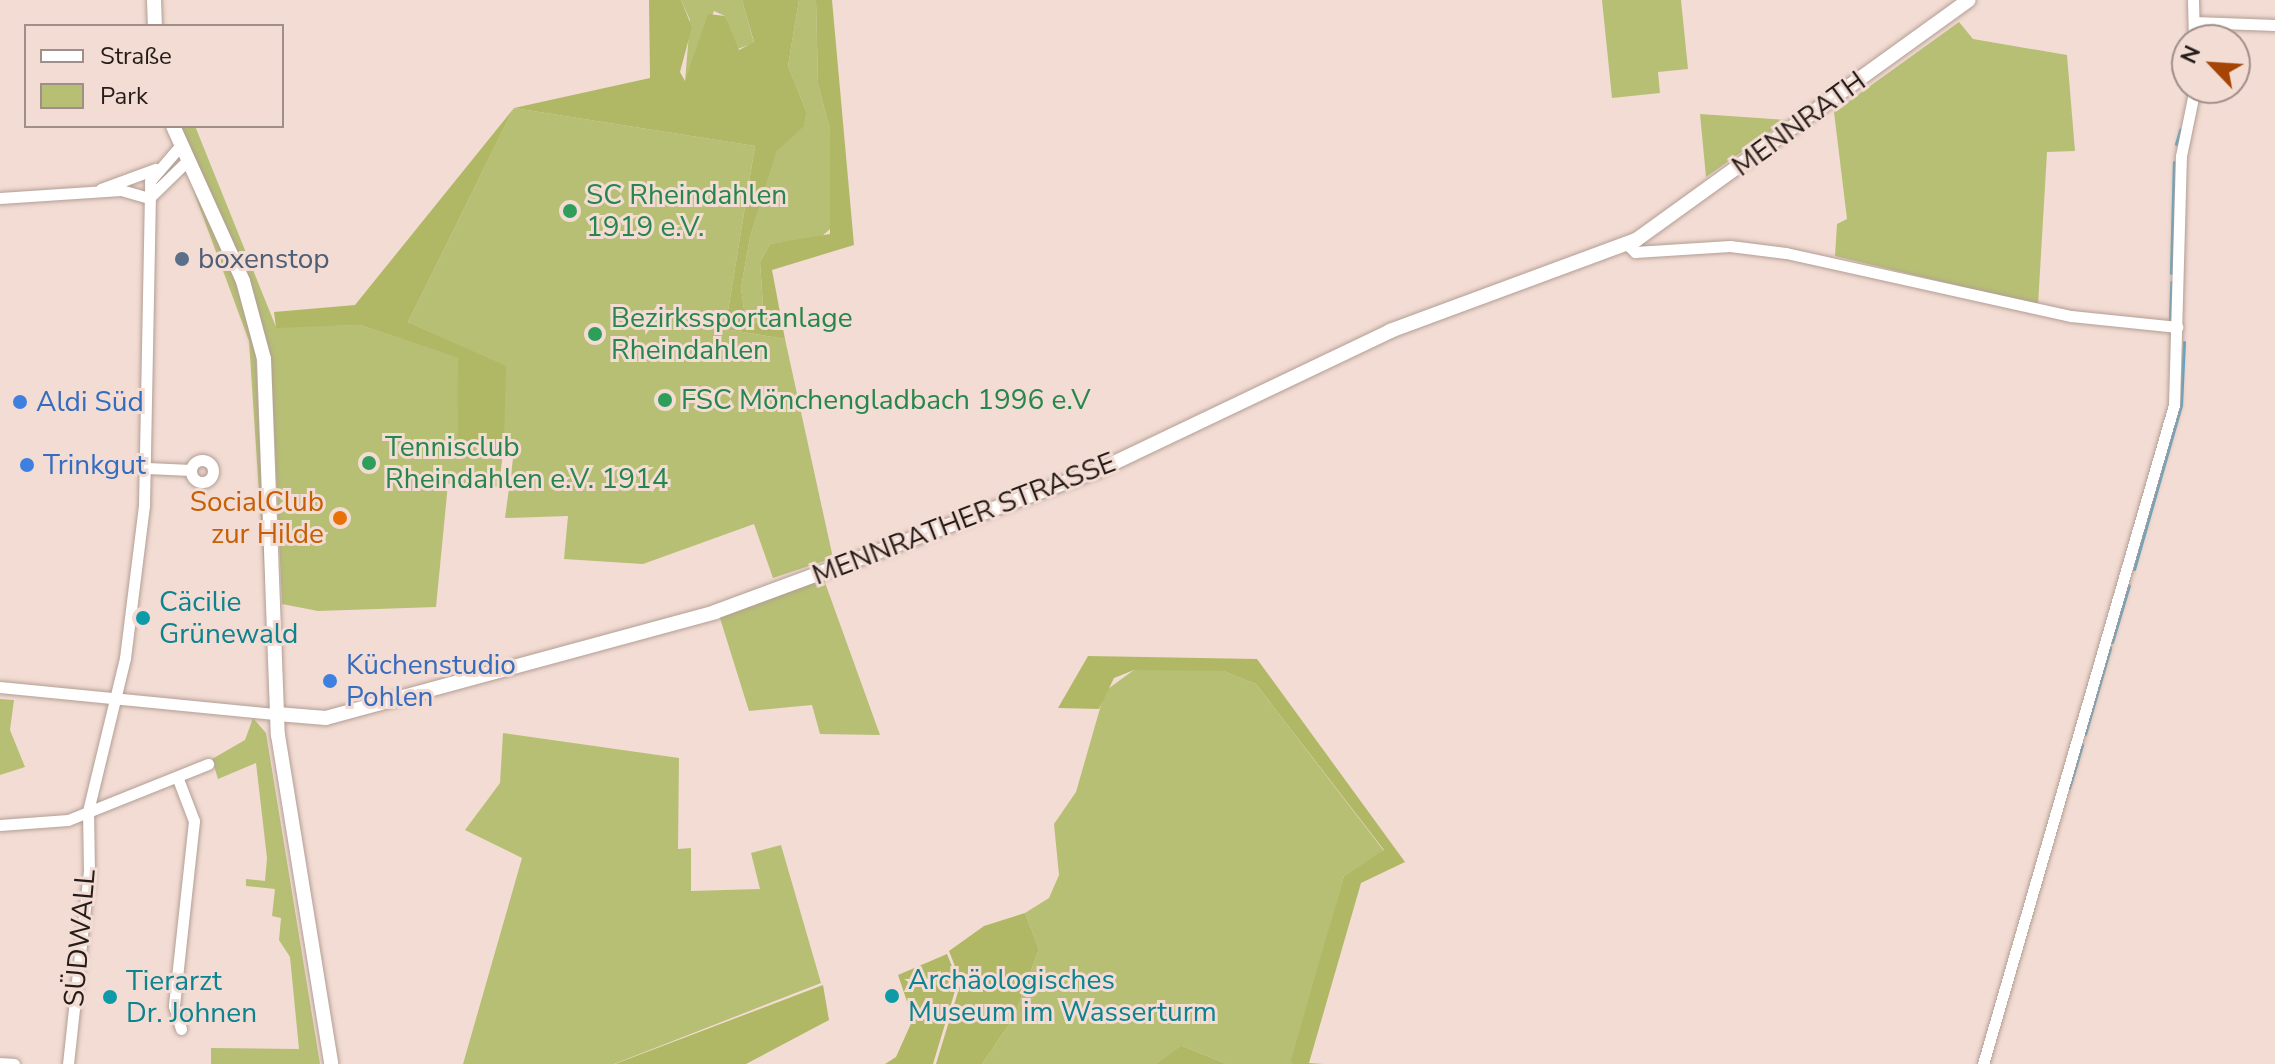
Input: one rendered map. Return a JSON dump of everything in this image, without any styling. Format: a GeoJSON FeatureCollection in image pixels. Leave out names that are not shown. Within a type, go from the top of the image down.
{"type":"FeatureCollection","features":[{"type":"Feature","properties":{"kind":"main road"},"geometry":{"type":"LineString","coordinates":[[154,0],[155,24]]}},
{"type":"Feature","properties":{"kind":"main road","name":"MENNRATH"},"geometry":{"type":"LineString","coordinates":[[1626,243],[1969,0]]}},
{"type":"Feature","properties":{"kind":"main road"},"geometry":{"type":"LineString","coordinates":[[174,128],[186,162],[243,281],[264,359],[277,714],[331,1064]]}},
{"type":"Feature","properties":{"kind":"main road","name":"MENNRATHER STRASSE"},"geometry":{"type":"LineString","coordinates":[[277,714],[326,718],[715,612],[1097,471],[1390,331],[1626,243]]}},
{"type":"Feature","properties":{"kind":"street"},"geometry":{"type":"LineString","coordinates":[[2193,0],[2194,22],[2275,25]]}},
{"type":"Feature","properties":{"kind":"street"},"geometry":{"type":"LineString","coordinates":[[1983,1064],[2174,405],[2181,156],[2192,104]]}},
{"type":"Feature","properties":{"kind":"street"},"geometry":{"type":"LineString","coordinates":[[96,190],[155,169],[180,146]]}},
{"type":"Feature","properties":{"kind":"street"},"geometry":{"type":"LineString","coordinates":[[0,198],[96,190],[144,191],[149,198],[186,162]]}},
{"type":"Feature","properties":{"kind":"street","name":"SÜDWALL"},"geometry":{"type":"LineString","coordinates":[[68,1064],[89,872],[88,811],[115,699],[147,468],[149,198],[155,169]]}},
{"type":"Feature","properties":{"kind":"street"},"geometry":{"type":"LineString","coordinates":[[1626,243],[1635,252],[1730,246],[1786,253],[2071,316],[2177,327]]}},
{"type":"Feature","properties":{"kind":"street"},"geometry":{"type":"LineString","coordinates":[[147,468],[191,470]]}},
{"type":"Feature","properties":{"kind":"street"},"geometry":{"type":"LineString","coordinates":[[0,687],[277,714]]}},
{"type":"Feature","properties":{"kind":"street"},"geometry":{"type":"LineString","coordinates":[[0,825],[68,820],[178,779],[208,764]]}},
{"type":"Feature","properties":{"kind":"street"},"geometry":{"type":"LineString","coordinates":[[178,779],[194,821],[174,1006],[181,1029]]}},
{"type":"Feature","properties":{"kind":"street"},"geometry":{"type":"LineString","coordinates":[[0,1063],[14,1064]]}},
{"type":"Feature","properties":{"kind":"green space"},"geometry":{"type":"Polygon","coordinates":[[[649,0],[681,0],[692,27],[680,72],[685,81],[708,14],[725,16],[739,50],[754,42],[742,0],[799,0],[788,66],[807,113],[804,126],[777,151],[750,237],[741,288],[746,324],[764,321],[760,262],[770,244],[830,234],[830,130],[818,84],[816,0],[832,0],[854,245],[772,270],[785,339],[725,329],[755,146],[514,108],[650,78],[649,0]]]}},
{"type":"Feature","properties":{"kind":"green space"},"geometry":{"type":"Polygon","coordinates":[[[681,0],[742,0],[754,43],[735,50],[725,16],[714,11],[685,82],[690,20],[681,0]]]}},
{"type":"Feature","properties":{"kind":"green space"},"geometry":{"type":"Polygon","coordinates":[[[799,0],[816,0],[818,84],[830,130],[830,229],[821,237],[770,244],[760,262],[764,321],[746,324],[741,288],[750,237],[777,150],[804,125],[807,113],[788,66],[799,0]]]}},
{"type":"Feature","properties":{"kind":"green space"},"geometry":{"type":"Polygon","coordinates":[[[1602,0],[1681,0],[1688,69],[1658,72],[1660,93],[1612,98],[1602,0]]]}},
{"type":"Feature","properties":{"kind":"green space"},"geometry":{"type":"Polygon","coordinates":[[[1959,22],[1973,39],[2067,55],[2075,151],[2047,152],[2038,305],[1835,256],[1837,224],[1847,219],[1834,112],[1959,22]]]}},
{"type":"Feature","properties":{"kind":"green space","name":"Bezirkssportanlage Rheindahlen"},"geometry":{"type":"Polygon","coordinates":[[[514,108],[755,146],[725,329],[785,339],[833,558],[773,578],[754,524],[643,564],[564,559],[568,516],[505,518],[515,444],[504,443],[499,487],[448,484],[436,607],[318,611],[282,604],[271,360],[245,269],[181,128],[196,128],[276,327],[360,325],[459,358],[457,442],[506,367],[408,322],[514,108]]]}},
{"type":"Feature","properties":{"kind":"green space"},"geometry":{"type":"Polygon","coordinates":[[[514,108],[408,322],[506,366],[504,443],[457,442],[458,358],[360,325],[276,328],[274,312],[355,305],[514,108]]]}},
{"type":"Feature","properties":{"kind":"green space"},"geometry":{"type":"Polygon","coordinates":[[[1700,114],[1787,120],[1706,177],[1700,114]]]}},
{"type":"Feature","properties":{"kind":"green space"},"geometry":{"type":"Polygon","coordinates":[[[192,187],[234,277],[256,354],[266,599],[249,341],[192,187]]]}},
{"type":"Feature","properties":{"kind":"green space"},"geometry":{"type":"Polygon","coordinates":[[[823,577],[880,735],[820,734],[812,705],[749,711],[719,615],[823,577]]]}},
{"type":"Feature","properties":{"kind":"green space"},"geometry":{"type":"Polygon","coordinates":[[[1088,656],[1257,659],[1405,862],[1361,883],[1309,1063],[1323,1064],[1292,1064],[1291,1060],[1344,876],[1384,850],[1256,684],[1223,671],[1134,670],[1114,678],[1099,709],[1058,708],[1088,656]]]}},
{"type":"Feature","properties":{"kind":"green space"},"geometry":{"type":"Polygon","coordinates":[[[1174,668],[1223,671],[1256,684],[1384,851],[1344,876],[1292,1064],[1227,1064],[1182,1046],[1156,1064],[982,1064],[1014,1017],[1039,949],[1025,913],[1049,898],[1059,875],[1054,824],[1076,792],[1105,691],[1134,670],[1174,668]]]}},
{"type":"Feature","properties":{"kind":"green space"},"geometry":{"type":"Polygon","coordinates":[[[0,699],[14,700],[10,730],[25,767],[0,775],[0,699]]]}},
{"type":"Feature","properties":{"kind":"green space"},"geometry":{"type":"Polygon","coordinates":[[[253,718],[266,733],[320,1064],[211,1064],[211,1048],[299,1049],[290,957],[279,940],[281,918],[272,916],[275,889],[246,886],[246,879],[265,881],[267,858],[256,763],[218,779],[212,759],[245,740],[253,718]]]}},
{"type":"Feature","properties":{"kind":"green space"},"geometry":{"type":"Polygon","coordinates":[[[503,733],[679,758],[678,849],[691,848],[691,891],[760,889],[751,853],[781,845],[821,983],[614,1064],[463,1064],[522,858],[465,830],[500,783],[503,733]]]}},
{"type":"Feature","properties":{"kind":"green space"},"geometry":{"type":"Polygon","coordinates":[[[1025,913],[1039,949],[1014,1017],[982,1064],[936,1064],[961,982],[949,951],[984,926],[1025,913]]]}},
{"type":"Feature","properties":{"kind":"green space"},"geometry":{"type":"Polygon","coordinates":[[[947,954],[958,981],[933,1064],[885,1064],[896,1057],[913,1019],[898,975],[947,954]]]}},
{"type":"Feature","properties":{"kind":"green space"},"geometry":{"type":"Polygon","coordinates":[[[823,985],[829,1020],[746,1064],[615,1064],[823,985]]]}},
{"type":"Feature","properties":{"kind":"green space"},"geometry":{"type":"Polygon","coordinates":[[[1182,1046],[1227,1064],[1156,1064],[1182,1046]]]}},
{"type":"Feature","properties":{"kind":"waterway"},"geometry":{"type":"LineString","coordinates":[[2176,144],[2180,130]]}},
{"type":"Feature","properties":{"kind":"waterway"},"geometry":{"type":"LineString","coordinates":[[2171,273],[2174,162]]}},
{"type":"Feature","properties":{"kind":"waterway"},"geometry":{"type":"LineString","coordinates":[[2170,320],[2171,282]]}},
{"type":"Feature","properties":{"kind":"waterway"},"geometry":{"type":"LineString","coordinates":[[2134,569],[2181,405],[2184,342]]}},
{"type":"Feature","properties":{"kind":"waterway"},"geometry":{"type":"LineString","coordinates":[[2112,642],[2129,585]]}},
{"type":"Feature","properties":{"kind":"waterway"},"geometry":{"type":"LineString","coordinates":[[2085,734],[2110,648]]}},
{"type":"Feature","properties":{"kind":"waterway"},"geometry":{"type":"LineString","coordinates":[[2069,788],[2082,745]]}},
{"type":"Feature","properties":{"kind":"place","name":"SC Rheindahlen 1919 e.V."},"geometry":{"type":"Point","coordinates":[570,211]}},
{"type":"Feature","properties":{"kind":"place","name":"boxenstop"},"geometry":{"type":"Point","coordinates":[182,259]}},
{"type":"Feature","properties":{"kind":"place","name":"Bezirkssportanlage Rheindahlen"},"geometry":{"type":"Point","coordinates":[595,334]}},
{"type":"Feature","properties":{"kind":"place","name":"FSC Mönchengladbach 1996 e.V"},"geometry":{"type":"Point","coordinates":[665,400]}},
{"type":"Feature","properties":{"kind":"place","name":"Aldi Süd"},"geometry":{"type":"Point","coordinates":[20,402]}},
{"type":"Feature","properties":{"kind":"place","name":"Tennisclub Rheindahlen e.V. 1914"},"geometry":{"type":"Point","coordinates":[369,463]}},
{"type":"Feature","properties":{"kind":"place","name":"Trinkgut"},"geometry":{"type":"Point","coordinates":[27,465]}},
{"type":"Feature","properties":{"kind":"place","name":"SocialClub zur Hilde"},"geometry":{"type":"Point","coordinates":[340,518]}},
{"type":"Feature","properties":{"kind":"place","name":"Cäcilie Grünewald"},"geometry":{"type":"Point","coordinates":[143,618]}},
{"type":"Feature","properties":{"kind":"place","name":"Küchenstudio Pohlen"},"geometry":{"type":"Point","coordinates":[330,681]}},
{"type":"Feature","properties":{"kind":"place","name":"Archäologisches Museum im Wasserturm"},"geometry":{"type":"Point","coordinates":[892,996]}},
{"type":"Feature","properties":{"kind":"place","name":"Tierarzt Dr. Johnen"},"geometry":{"type":"Point","coordinates":[110,997]}}]}
